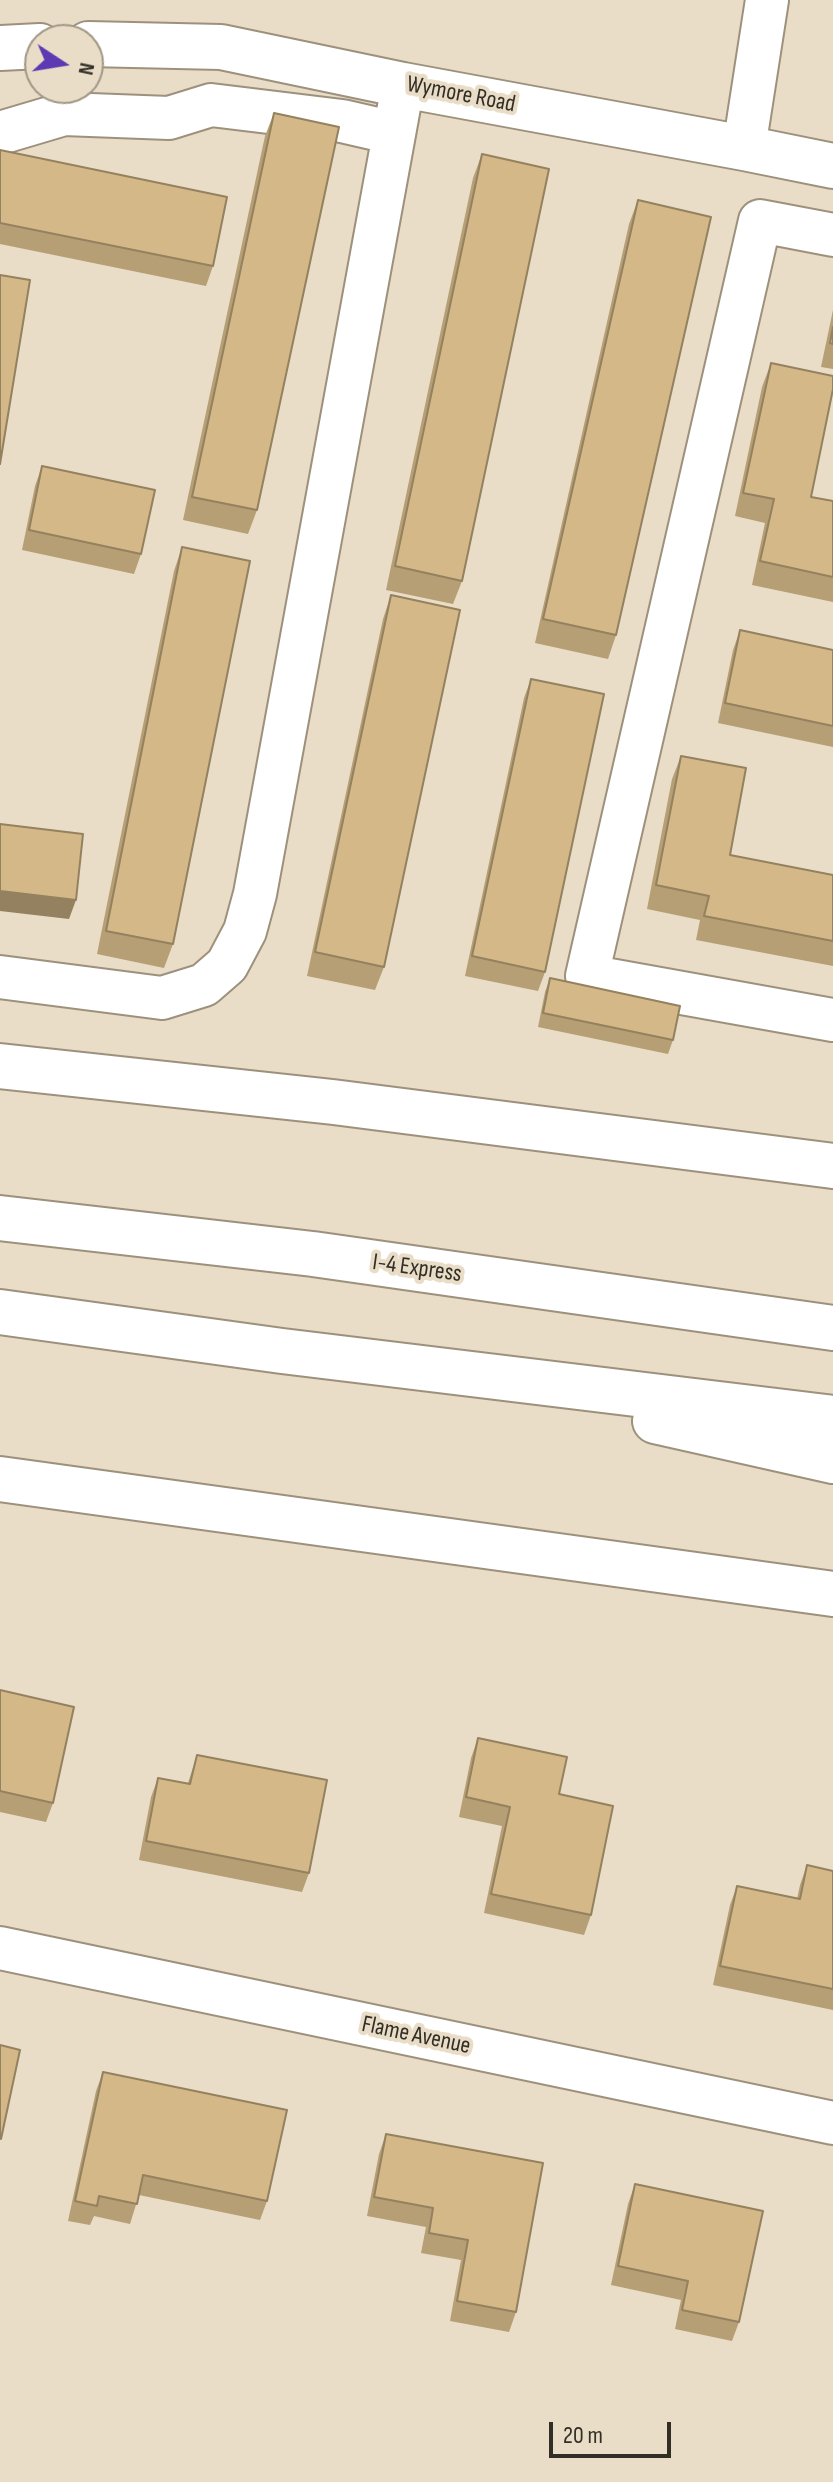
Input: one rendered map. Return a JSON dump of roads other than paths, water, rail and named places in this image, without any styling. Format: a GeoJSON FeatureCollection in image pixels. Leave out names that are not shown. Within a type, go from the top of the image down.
{"type":"FeatureCollection","features":[{"type":"Feature","properties":{"kind":"main road","name":"Wymore Road"},"geometry":{"type":"LineString","coordinates":[[104,43],[221,47],[403,85],[833,166]]}},
{"type":"Feature","properties":{"kind":"main road"},"geometry":{"type":"LineString","coordinates":[[0,48],[24,47]]}},
{"type":"Feature","properties":{"kind":"main road"},"geometry":{"type":"LineString","coordinates":[[0,1066],[333,1102],[833,1166]]}},
{"type":"Feature","properties":{"kind":"main road","name":"I-4 Express"},"geometry":{"type":"LineString","coordinates":[[0,1218],[313,1254],[833,1328]]}},
{"type":"Feature","properties":{"kind":"main road"},"geometry":{"type":"LineString","coordinates":[[553,1288],[833,1297]]}},
{"type":"Feature","properties":{"kind":"main road"},"geometry":{"type":"LineString","coordinates":[[0,1312],[833,1418]]}},
{"type":"Feature","properties":{"kind":"main road"},"geometry":{"type":"LineString","coordinates":[[403,1365],[833,1461]]}},
{"type":"Feature","properties":{"kind":"main road"},"geometry":{"type":"LineString","coordinates":[[0,1479],[833,1594]]}},
{"type":"Feature","properties":{"kind":"street"},"geometry":{"type":"LineString","coordinates":[[744,148],[767,0]]}},
{"type":"Feature","properties":{"kind":"street"},"geometry":{"type":"LineString","coordinates":[[0,977],[162,998],[204,985],[227,965],[245,931],[255,894],[403,85]]}},
{"type":"Feature","properties":{"kind":"street"},"geometry":{"type":"LineString","coordinates":[[0,133],[64,114],[169,118],[211,105],[342,121],[394,133]]}},
{"type":"Feature","properties":{"kind":"street"},"geometry":{"type":"LineString","coordinates":[[833,235],[760,221],[587,976],[833,1020]]}},
{"type":"Feature","properties":{"kind":"street","name":"Flame Avenue"},"geometry":{"type":"LineString","coordinates":[[0,1948],[833,2123]]}}]}
